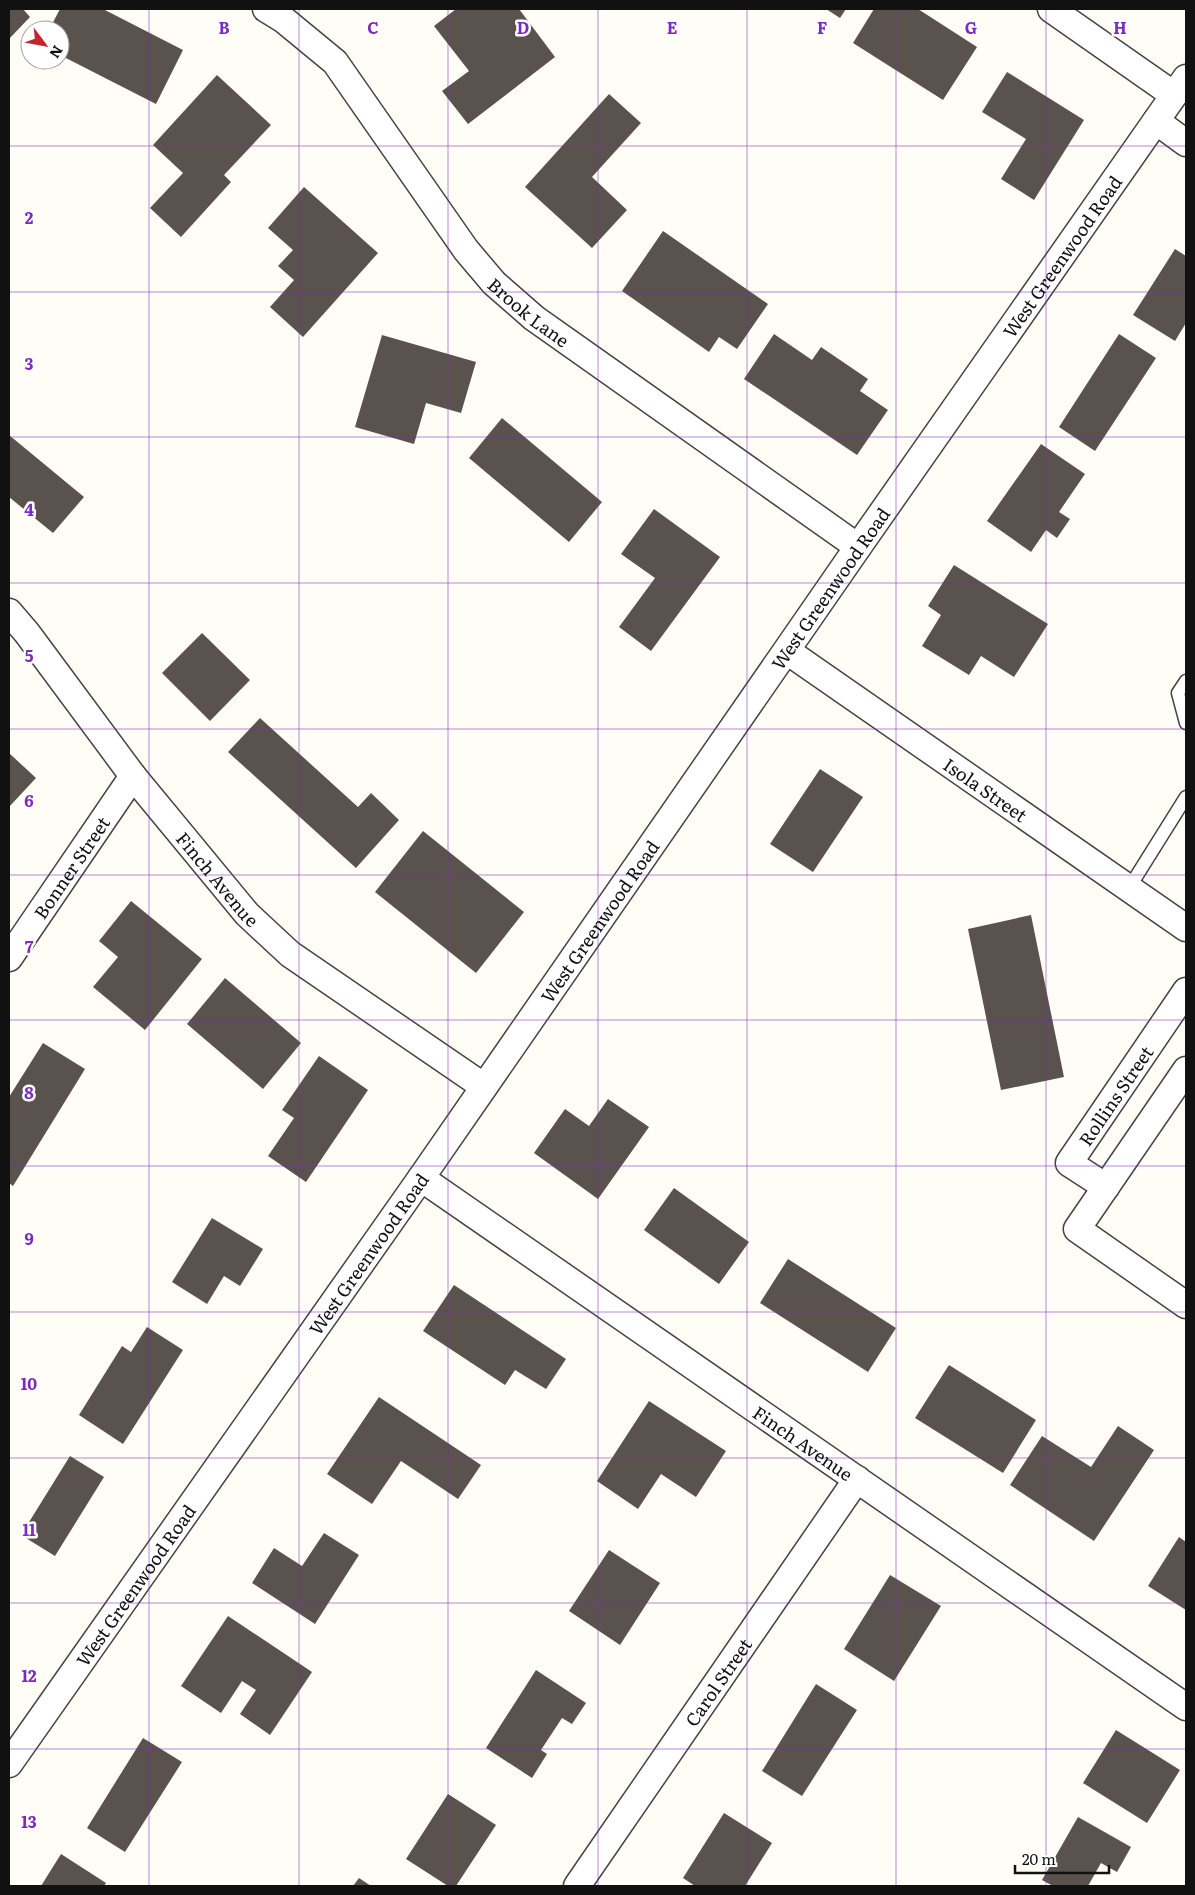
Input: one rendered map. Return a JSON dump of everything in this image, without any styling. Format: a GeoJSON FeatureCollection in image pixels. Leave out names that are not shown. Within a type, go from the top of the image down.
{"type":"FeatureCollection","features":[{"type":"Feature","properties":{"kind":"street","name":"Brook Lane"},"geometry":{"type":"LineString","coordinates":[[266,9],[284,20],[335,62],[466,250],[494,283],[534,318],[858,547]]}},
{"type":"Feature","properties":{"kind":"street"},"geometry":{"type":"LineString","coordinates":[[1051,9],[1180,87]]}},
{"type":"Feature","properties":{"kind":"street","name":"West Greenwood Road"},"geometry":{"type":"LineString","coordinates":[[9,1764],[421,1178],[483,1086],[1180,87]]}},
{"type":"Feature","properties":{"kind":"street"},"geometry":{"type":"LineString","coordinates":[[1156,121],[1186,143]]}},
{"type":"Feature","properties":{"kind":"street","name":"Finch Avenue"},"geometry":{"type":"LineString","coordinates":[[9,612],[27,633],[133,776],[247,914],[290,954],[483,1086]]}},
{"type":"Feature","properties":{"kind":"street","name":"Isola Street"},"geometry":{"type":"LineString","coordinates":[[787,651],[1186,928]]}},
{"type":"Feature","properties":{"kind":"street","name":"Bonner Street"},"geometry":{"type":"LineString","coordinates":[[9,958],[133,776]]}},
{"type":"Feature","properties":{"kind":"street","name":"Rollins Street"},"geometry":{"type":"LineString","coordinates":[[1106,1187],[1069,1163],[1186,991]]}},
{"type":"Feature","properties":{"kind":"street"},"geometry":{"type":"LineString","coordinates":[[1186,1070],[1077,1229],[1186,1305]]}},
{"type":"Feature","properties":{"kind":"street","name":"Finch Avenue"},"geometry":{"type":"LineString","coordinates":[[421,1178],[1186,1707]]}},
{"type":"Feature","properties":{"kind":"street","name":"Carol Street"},"geometry":{"type":"LineString","coordinates":[[578,1886],[857,1479]]}},
{"type":"Feature","properties":{"kind":"lane"},"geometry":{"type":"LineString","coordinates":[[1186,681],[1178,693],[1186,723]]}},
{"type":"Feature","properties":{"kind":"lane"},"geometry":{"type":"LineString","coordinates":[[1129,888],[1186,797]]}},
{"type":"Feature","properties":{"kind":"building"},"geometry":{"type":"Polygon","coordinates":[[[9,9],[23,9],[30,17],[27,20],[20,20],[20,27],[9,39],[9,9]]]}},
{"type":"Feature","properties":{"kind":"building"},"geometry":{"type":"Polygon","coordinates":[[[60,9],[103,9],[183,50],[156,104],[70,60],[70,20],[54,20],[60,9]]]}},
{"type":"Feature","properties":{"kind":"building"},"geometry":{"type":"Polygon","coordinates":[[[456,9],[519,9],[555,57],[468,124],[442,91],[469,71],[434,26],[456,9]]]}},
{"type":"Feature","properties":{"kind":"building"},"geometry":{"type":"Polygon","coordinates":[[[826,9],[846,9],[840,18],[826,9]]]}},
{"type":"Feature","properties":{"kind":"building"},"geometry":{"type":"Polygon","coordinates":[[[874,9],[918,9],[977,47],[943,100],[853,43],[874,9]]]}},
{"type":"Feature","properties":{"kind":"building"},"geometry":{"type":"Polygon","coordinates":[[[1007,72],[1084,120],[1034,200],[1001,179],[1026,139],[982,112],[1007,72]]]}},
{"type":"Feature","properties":{"kind":"building"},"geometry":{"type":"Polygon","coordinates":[[[217,75],[271,125],[224,175],[231,182],[181,237],[150,208],[183,173],[153,145],[217,75]]]}},
{"type":"Feature","properties":{"kind":"building"},"geometry":{"type":"Polygon","coordinates":[[[609,94],[641,123],[592,177],[627,210],[592,248],[525,187],[609,94]]]}},
{"type":"Feature","properties":{"kind":"building"},"geometry":{"type":"Polygon","coordinates":[[[304,187],[378,253],[303,337],[270,307],[294,280],[278,266],[293,250],[268,228],[304,187]]]}},
{"type":"Feature","properties":{"kind":"building"},"geometry":{"type":"Polygon","coordinates":[[[663,231],[768,304],[737,349],[719,337],[709,352],[622,291],[663,231]]]}},
{"type":"Feature","properties":{"kind":"building"},"geometry":{"type":"Polygon","coordinates":[[[1175,249],[1186,256],[1186,323],[1175,341],[1133,315],[1175,249]]]}},
{"type":"Feature","properties":{"kind":"building"},"geometry":{"type":"Polygon","coordinates":[[[774,334],[812,360],[821,347],[868,379],[860,391],[888,410],[857,455],[744,379],[774,334]]]}},
{"type":"Feature","properties":{"kind":"building"},"geometry":{"type":"Polygon","coordinates":[[[1119,334],[1156,358],[1095,451],[1059,427],[1119,334]]]}},
{"type":"Feature","properties":{"kind":"building"},"geometry":{"type":"Polygon","coordinates":[[[382,335],[476,362],[461,413],[426,403],[414,444],[355,427],[382,335]]]}},
{"type":"Feature","properties":{"kind":"building"},"geometry":{"type":"Polygon","coordinates":[[[502,418],[602,502],[569,542],[469,458],[502,418]]]}},
{"type":"Feature","properties":{"kind":"building"},"geometry":{"type":"Polygon","coordinates":[[[9,435],[84,497],[53,533],[9,497],[9,435]]]}},
{"type":"Feature","properties":{"kind":"building"},"geometry":{"type":"Polygon","coordinates":[[[1041,444],[1085,474],[1059,512],[1070,519],[1057,538],[1046,530],[1031,552],[987,521],[1041,444]]]}},
{"type":"Feature","properties":{"kind":"building"},"geometry":{"type":"Polygon","coordinates":[[[654,509],[720,557],[651,651],[619,627],[655,578],[621,554],[654,509]]]}},
{"type":"Feature","properties":{"kind":"building"},"geometry":{"type":"Polygon","coordinates":[[[954,565],[1048,624],[1014,677],[981,656],[969,675],[922,646],[941,615],[928,606],[954,565]]]}},
{"type":"Feature","properties":{"kind":"building"},"geometry":{"type":"Polygon","coordinates":[[[202,633],[250,680],[210,721],[162,673],[202,633]]]}},
{"type":"Feature","properties":{"kind":"building"},"geometry":{"type":"Polygon","coordinates":[[[260,718],[358,807],[371,793],[399,820],[356,868],[228,752],[260,718]]]}},
{"type":"Feature","properties":{"kind":"building"},"geometry":{"type":"Polygon","coordinates":[[[9,753],[36,778],[9,807],[9,753]]]}},
{"type":"Feature","properties":{"kind":"building"},"geometry":{"type":"Polygon","coordinates":[[[820,769],[863,797],[813,872],[770,844],[820,769]]]}},
{"type":"Feature","properties":{"kind":"building"},"geometry":{"type":"Polygon","coordinates":[[[423,831],[524,912],[476,973],[375,892],[423,831]]]}},
{"type":"Feature","properties":{"kind":"building"},"geometry":{"type":"Polygon","coordinates":[[[131,901],[202,959],[145,1030],[93,987],[118,957],[99,941],[131,901]]]}},
{"type":"Feature","properties":{"kind":"building"},"geometry":{"type":"Polygon","coordinates":[[[1031,915],[1064,1077],[1001,1090],[968,929],[1031,915]]]}},
{"type":"Feature","properties":{"kind":"building"},"geometry":{"type":"Polygon","coordinates":[[[225,978],[301,1043],[263,1089],[187,1024],[225,978]]]}},
{"type":"Feature","properties":{"kind":"building"},"geometry":{"type":"Polygon","coordinates":[[[43,1043],[85,1069],[13,1186],[9,1183],[9,1097],[43,1043]]]}},
{"type":"Feature","properties":{"kind":"building"},"geometry":{"type":"Polygon","coordinates":[[[319,1056],[368,1090],[306,1182],[268,1156],[294,1118],[282,1110],[319,1056]]]}},
{"type":"Feature","properties":{"kind":"building"},"geometry":{"type":"Polygon","coordinates":[[[608,1099],[649,1127],[598,1199],[534,1153],[565,1109],[589,1126],[608,1099]]]}},
{"type":"Feature","properties":{"kind":"building"},"geometry":{"type":"Polygon","coordinates":[[[674,1188],[749,1242],[719,1284],[644,1230],[674,1188]]]}},
{"type":"Feature","properties":{"kind":"building"},"geometry":{"type":"Polygon","coordinates":[[[212,1218],[263,1249],[240,1286],[224,1276],[207,1304],[172,1282],[212,1218]]]}},
{"type":"Feature","properties":{"kind":"building"},"geometry":{"type":"Polygon","coordinates":[[[788,1259],[896,1328],[868,1372],[760,1303],[788,1259]]]}},
{"type":"Feature","properties":{"kind":"building"},"geometry":{"type":"Polygon","coordinates":[[[454,1285],[566,1359],[546,1389],[515,1370],[505,1385],[423,1331],[454,1285]]]}},
{"type":"Feature","properties":{"kind":"building"},"geometry":{"type":"Polygon","coordinates":[[[147,1327],[183,1350],[123,1444],[79,1415],[122,1346],[131,1352],[147,1327]]]}},
{"type":"Feature","properties":{"kind":"building"},"geometry":{"type":"Polygon","coordinates":[[[949,1365],[1036,1420],[1003,1473],[915,1418],[949,1365]]]}},
{"type":"Feature","properties":{"kind":"building"},"geometry":{"type":"Polygon","coordinates":[[[379,1397],[481,1465],[458,1499],[401,1461],[372,1504],[327,1474],[379,1397]]]}},
{"type":"Feature","properties":{"kind":"building"},"geometry":{"type":"Polygon","coordinates":[[[649,1401],[726,1451],[696,1497],[661,1474],[638,1509],[597,1481],[649,1401]]]}},
{"type":"Feature","properties":{"kind":"building"},"geometry":{"type":"Polygon","coordinates":[[[1118,1426],[1154,1450],[1094,1541],[1010,1485],[1042,1436],[1091,1467],[1118,1426]]]}},
{"type":"Feature","properties":{"kind":"building"},"geometry":{"type":"Polygon","coordinates":[[[70,1456],[104,1477],[55,1556],[21,1535],[70,1456]]]}},
{"type":"Feature","properties":{"kind":"building"},"geometry":{"type":"Polygon","coordinates":[[[324,1533],[359,1555],[315,1624],[252,1583],[274,1548],[302,1566],[324,1533]]]}},
{"type":"Feature","properties":{"kind":"building"},"geometry":{"type":"Polygon","coordinates":[[[1179,1537],[1186,1542],[1186,1610],[1148,1586],[1179,1537]]]}},
{"type":"Feature","properties":{"kind":"building"},"geometry":{"type":"Polygon","coordinates":[[[609,1550],[660,1583],[620,1645],[569,1611],[609,1550]]]}},
{"type":"Feature","properties":{"kind":"building"},"geometry":{"type":"Polygon","coordinates":[[[890,1575],[941,1606],[894,1681],[844,1649],[890,1575]]]}},
{"type":"Feature","properties":{"kind":"building"},"geometry":{"type":"Polygon","coordinates":[[[228,1616],[312,1672],[270,1735],[240,1714],[256,1690],[242,1681],[221,1713],[181,1686],[228,1616]]]}},
{"type":"Feature","properties":{"kind":"building"},"geometry":{"type":"Polygon","coordinates":[[[536,1670],[586,1703],[572,1724],[562,1718],[541,1750],[547,1754],[532,1778],[486,1748],[536,1670]]]}},
{"type":"Feature","properties":{"kind":"building"},"geometry":{"type":"Polygon","coordinates":[[[816,1684],[857,1710],[802,1796],[762,1771],[816,1684]]]}},
{"type":"Feature","properties":{"kind":"building"},"geometry":{"type":"Polygon","coordinates":[[[1116,1730],[1180,1770],[1147,1823],[1083,1783],[1116,1730]]]}},
{"type":"Feature","properties":{"kind":"building"},"geometry":{"type":"Polygon","coordinates":[[[143,1738],[182,1762],[125,1852],[87,1828],[143,1738]]]}},
{"type":"Feature","properties":{"kind":"building"},"geometry":{"type":"Polygon","coordinates":[[[448,1794],[496,1825],[456,1886],[448,1886],[406,1859],[448,1794]]]}},
{"type":"Feature","properties":{"kind":"building"},"geometry":{"type":"Polygon","coordinates":[[[724,1813],[772,1843],[745,1886],[695,1886],[683,1878],[724,1813]]]}},
{"type":"Feature","properties":{"kind":"building"},"geometry":{"type":"Polygon","coordinates":[[[1078,1817],[1131,1847],[1117,1872],[1101,1863],[1088,1886],[1053,1886],[1042,1880],[1078,1817]]]}},
{"type":"Feature","properties":{"kind":"building"},"geometry":{"type":"Polygon","coordinates":[[[61,1854],[106,1883],[104,1886],[41,1886],[61,1854]]]}},
{"type":"Feature","properties":{"kind":"building"},"geometry":{"type":"Polygon","coordinates":[[[359,1878],[371,1886],[353,1886],[359,1878]]]}}]}
